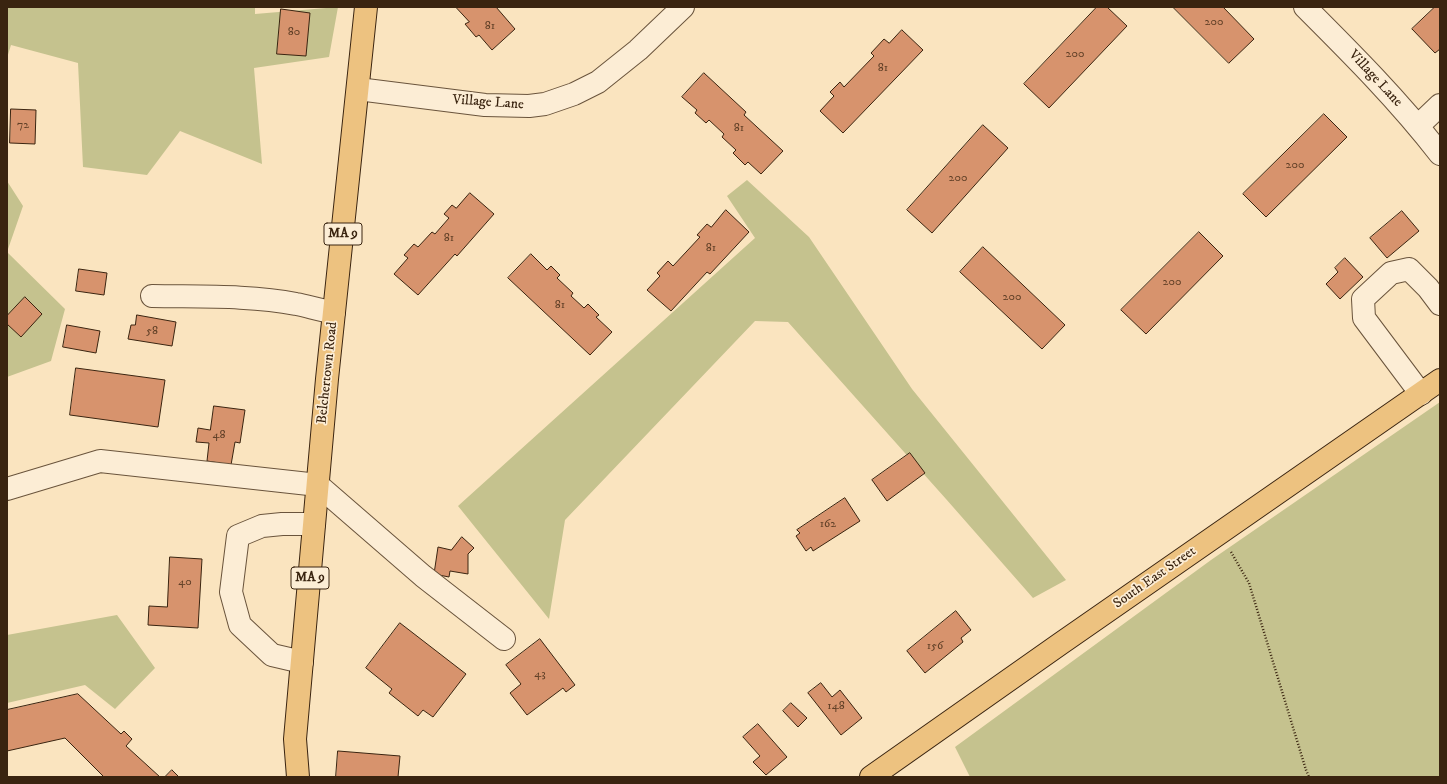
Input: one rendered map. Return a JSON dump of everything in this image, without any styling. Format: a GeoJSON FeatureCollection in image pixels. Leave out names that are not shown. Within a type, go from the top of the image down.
{"type":"FeatureCollection","features":[{"type":"Feature","properties":{"kind":"main road","name":"Belchertown Road"},"geometry":{"type":"LineString","coordinates":[[298,777],[295,739],[334,312],[366,7]]}},
{"type":"Feature","properties":{"kind":"main road","name":"South East Street"},"geometry":{"type":"LineString","coordinates":[[871,777],[1440,380]]}},
{"type":"Feature","properties":{"kind":"street","name":"Village Lane"},"geometry":{"type":"LineString","coordinates":[[358,89],[485,105],[529,106],[545,104],[574,94],[598,82],[638,50],[682,7]]}},
{"type":"Feature","properties":{"kind":"street","name":"Village Lane"},"geometry":{"type":"LineString","coordinates":[[1305,7],[1383,86],[1440,154]]}},
{"type":"Feature","properties":{"kind":"street"},"geometry":{"type":"LineString","coordinates":[[1418,126],[1440,105]]}},
{"type":"Feature","properties":{"kind":"street"},"geometry":{"type":"LineString","coordinates":[[1421,394],[1364,318],[1363,299],[1391,273],[1409,269],[1428,288],[1440,304]]}},
{"type":"Feature","properties":{"kind":"street"},"geometry":{"type":"LineString","coordinates":[[152,296],[246,298],[296,304],[318,310],[334,312]]}},
{"type":"Feature","properties":{"kind":"street"},"geometry":{"type":"LineString","coordinates":[[7,489],[100,460],[318,485],[423,576],[504,639]]}},
{"type":"Feature","properties":{"kind":"street"},"geometry":{"type":"LineString","coordinates":[[302,662],[272,655],[240,625],[231,592],[238,536],[262,526],[282,524],[314,524]]}},
{"type":"Feature","properties":{"kind":"street","name":"Belchertown Road"},"geometry":{"type":"LineString","coordinates":[[291,777],[295,739]]}},
{"type":"Feature","properties":{"kind":"path"},"geometry":{"type":"LineString","coordinates":[[1220,533],[1249,583],[1309,777]]}},
{"type":"Feature","properties":{"kind":"shaded area"},"geometry":{"type":"Polygon","coordinates":[[[7,7],[255,7],[255,14],[338,7],[329,57],[254,68],[262,164],[180,131],[147,175],[83,167],[78,63],[11,45],[7,58],[7,7]]]}},
{"type":"Feature","properties":{"kind":"shaded area"},"geometry":{"type":"Polygon","coordinates":[[[747,180],[809,237],[912,389],[1066,580],[1033,598],[788,322],[755,321],[565,520],[549,619],[458,506],[755,238],[727,196],[747,180]]]}},
{"type":"Feature","properties":{"kind":"shaded area"},"geometry":{"type":"Polygon","coordinates":[[[7,181],[23,206],[7,252],[7,181]]]}},
{"type":"Feature","properties":{"kind":"shaded area"},"geometry":{"type":"Polygon","coordinates":[[[7,252],[65,309],[51,361],[7,377],[7,252]]]}},
{"type":"Feature","properties":{"kind":"shaded area"},"geometry":{"type":"Polygon","coordinates":[[[1440,402],[1440,777],[970,777],[955,747],[1211,560],[1440,402]]]}},
{"type":"Feature","properties":{"kind":"shaded area"},"geometry":{"type":"Polygon","coordinates":[[[117,615],[155,668],[115,709],[85,685],[7,703],[7,635],[117,615]]]}},
{"type":"Feature","properties":{"kind":"building"},"geometry":{"type":"Polygon","coordinates":[[[456,7],[496,7],[515,29],[492,50],[479,35],[476,37],[465,24],[469,22],[456,7]]]}},
{"type":"Feature","properties":{"kind":"building"},"geometry":{"type":"Polygon","coordinates":[[[1097,7],[1107,7],[1127,26],[1049,108],[1024,84],[1097,7]]]}},
{"type":"Feature","properties":{"kind":"building"},"geometry":{"type":"Polygon","coordinates":[[[1173,7],[1223,7],[1254,39],[1229,63],[1173,7]]]}},
{"type":"Feature","properties":{"kind":"building"},"geometry":{"type":"Polygon","coordinates":[[[1435,7],[1440,7],[1440,49],[1435,53],[1412,29],[1435,7]]]}},
{"type":"Feature","properties":{"kind":"building"},"geometry":{"type":"Polygon","coordinates":[[[281,9],[310,13],[306,56],[277,54],[281,9]]]}},
{"type":"Feature","properties":{"kind":"building"},"geometry":{"type":"Polygon","coordinates":[[[902,30],[923,50],[843,133],[820,111],[834,96],[830,92],[840,82],[844,87],[874,56],[871,53],[884,39],[889,43],[902,30]]]}},
{"type":"Feature","properties":{"kind":"building"},"geometry":{"type":"Polygon","coordinates":[[[704,73],[746,112],[744,115],[783,151],[761,174],[748,162],[745,165],[733,153],[736,150],[722,137],[724,134],[709,120],[706,123],[695,113],[697,110],[682,97],[704,73]]]}},
{"type":"Feature","properties":{"kind":"building"},"geometry":{"type":"Polygon","coordinates":[[[11,109],[36,110],[35,144],[10,143],[11,109]]]}},
{"type":"Feature","properties":{"kind":"building"},"geometry":{"type":"Polygon","coordinates":[[[1324,114],[1347,137],[1266,217],[1243,194],[1324,114]]]}},
{"type":"Feature","properties":{"kind":"building"},"geometry":{"type":"Polygon","coordinates":[[[983,125],[1008,148],[932,233],[907,210],[983,125]]]}},
{"type":"Feature","properties":{"kind":"building"},"geometry":{"type":"Polygon","coordinates":[[[470,193],[494,214],[457,256],[455,254],[418,295],[394,274],[408,258],[404,255],[414,244],[418,247],[432,232],[435,234],[449,218],[444,214],[452,205],[456,208],[470,193]]]}},
{"type":"Feature","properties":{"kind":"building"},"geometry":{"type":"Polygon","coordinates":[[[726,210],[749,232],[710,274],[707,272],[671,311],[647,290],[660,276],[657,273],[668,261],[673,266],[700,237],[697,235],[707,224],[711,227],[726,210]]]}},
{"type":"Feature","properties":{"kind":"building"},"geometry":{"type":"Polygon","coordinates":[[[1402,211],[1419,231],[1387,258],[1370,238],[1402,211]]]}},
{"type":"Feature","properties":{"kind":"building"},"geometry":{"type":"Polygon","coordinates":[[[1199,232],[1223,256],[1146,334],[1121,310],[1199,232]]]}},
{"type":"Feature","properties":{"kind":"building"},"geometry":{"type":"Polygon","coordinates":[[[983,247],[1065,325],[1042,349],[960,272],[983,247]]]}},
{"type":"Feature","properties":{"kind":"building"},"geometry":{"type":"Polygon","coordinates":[[[531,254],[547,270],[551,266],[560,275],[557,278],[573,293],[571,296],[584,308],[588,304],[599,315],[596,317],[612,332],[590,355],[508,278],[531,254]]]}},
{"type":"Feature","properties":{"kind":"building"},"geometry":{"type":"Polygon","coordinates":[[[1345,258],[1363,277],[1340,299],[1326,284],[1338,272],[1335,268],[1345,258]]]}},
{"type":"Feature","properties":{"kind":"building"},"geometry":{"type":"Polygon","coordinates":[[[79,269],[107,273],[104,295],[76,291],[79,269]]]}},
{"type":"Feature","properties":{"kind":"building"},"geometry":{"type":"Polygon","coordinates":[[[25,297],[42,314],[21,337],[7,324],[7,316],[25,297]]]}},
{"type":"Feature","properties":{"kind":"building"},"geometry":{"type":"Polygon","coordinates":[[[137,315],[176,322],[172,346],[128,339],[131,325],[135,325],[137,315]]]}},
{"type":"Feature","properties":{"kind":"building"},"geometry":{"type":"Polygon","coordinates":[[[67,325],[100,331],[96,353],[63,347],[67,325]]]}},
{"type":"Feature","properties":{"kind":"building"},"geometry":{"type":"Polygon","coordinates":[[[76,368],[165,380],[158,427],[70,415],[76,368]]]}},
{"type":"Feature","properties":{"kind":"building"},"geometry":{"type":"Polygon","coordinates":[[[214,406],[245,410],[240,443],[235,442],[231,465],[207,461],[209,443],[196,442],[198,428],[210,430],[214,406]]]}},
{"type":"Feature","properties":{"kind":"building"},"geometry":{"type":"Polygon","coordinates":[[[910,453],[925,473],[887,501],[872,480],[910,453]]]}},
{"type":"Feature","properties":{"kind":"building"},"geometry":{"type":"Polygon","coordinates":[[[845,498],[860,521],[813,551],[811,547],[806,551],[796,536],[800,533],[797,530],[845,498]]]}},
{"type":"Feature","properties":{"kind":"building"},"geometry":{"type":"Polygon","coordinates":[[[462,537],[474,548],[468,554],[468,574],[450,571],[449,577],[434,574],[438,547],[451,550],[462,537]]]}},
{"type":"Feature","properties":{"kind":"building"},"geometry":{"type":"Polygon","coordinates":[[[170,557],[202,559],[198,628],[148,625],[149,606],[167,607],[170,557]]]}},
{"type":"Feature","properties":{"kind":"building"},"geometry":{"type":"Polygon","coordinates":[[[956,611],[971,630],[961,638],[963,642],[925,673],[907,651],[956,611]]]}},
{"type":"Feature","properties":{"kind":"building"},"geometry":{"type":"Polygon","coordinates":[[[400,623],[466,674],[433,717],[423,710],[418,716],[389,693],[392,689],[366,668],[400,623]]]}},
{"type":"Feature","properties":{"kind":"building"},"geometry":{"type":"Polygon","coordinates":[[[540,639],[575,685],[566,692],[563,688],[527,715],[510,693],[521,684],[506,665],[540,639]]]}},
{"type":"Feature","properties":{"kind":"building"},"geometry":{"type":"Polygon","coordinates":[[[821,683],[832,697],[840,690],[862,718],[841,735],[808,693],[821,683]]]}},
{"type":"Feature","properties":{"kind":"building"},"geometry":{"type":"Polygon","coordinates":[[[78,694],[121,734],[124,731],[132,739],[126,746],[160,777],[104,777],[65,738],[7,751],[7,710],[78,694]]]}},
{"type":"Feature","properties":{"kind":"building"},"geometry":{"type":"Polygon","coordinates":[[[791,703],[807,718],[798,727],[783,711],[791,703]]]}},
{"type":"Feature","properties":{"kind":"building"},"geometry":{"type":"Polygon","coordinates":[[[758,724],[787,757],[766,775],[753,762],[760,756],[743,737],[758,724]]]}},
{"type":"Feature","properties":{"kind":"building"},"geometry":{"type":"Polygon","coordinates":[[[338,751],[400,756],[398,777],[336,777],[338,751]]]}},
{"type":"Feature","properties":{"kind":"building"},"geometry":{"type":"Polygon","coordinates":[[[172,770],[179,777],[165,777],[172,770]]]}}]}
